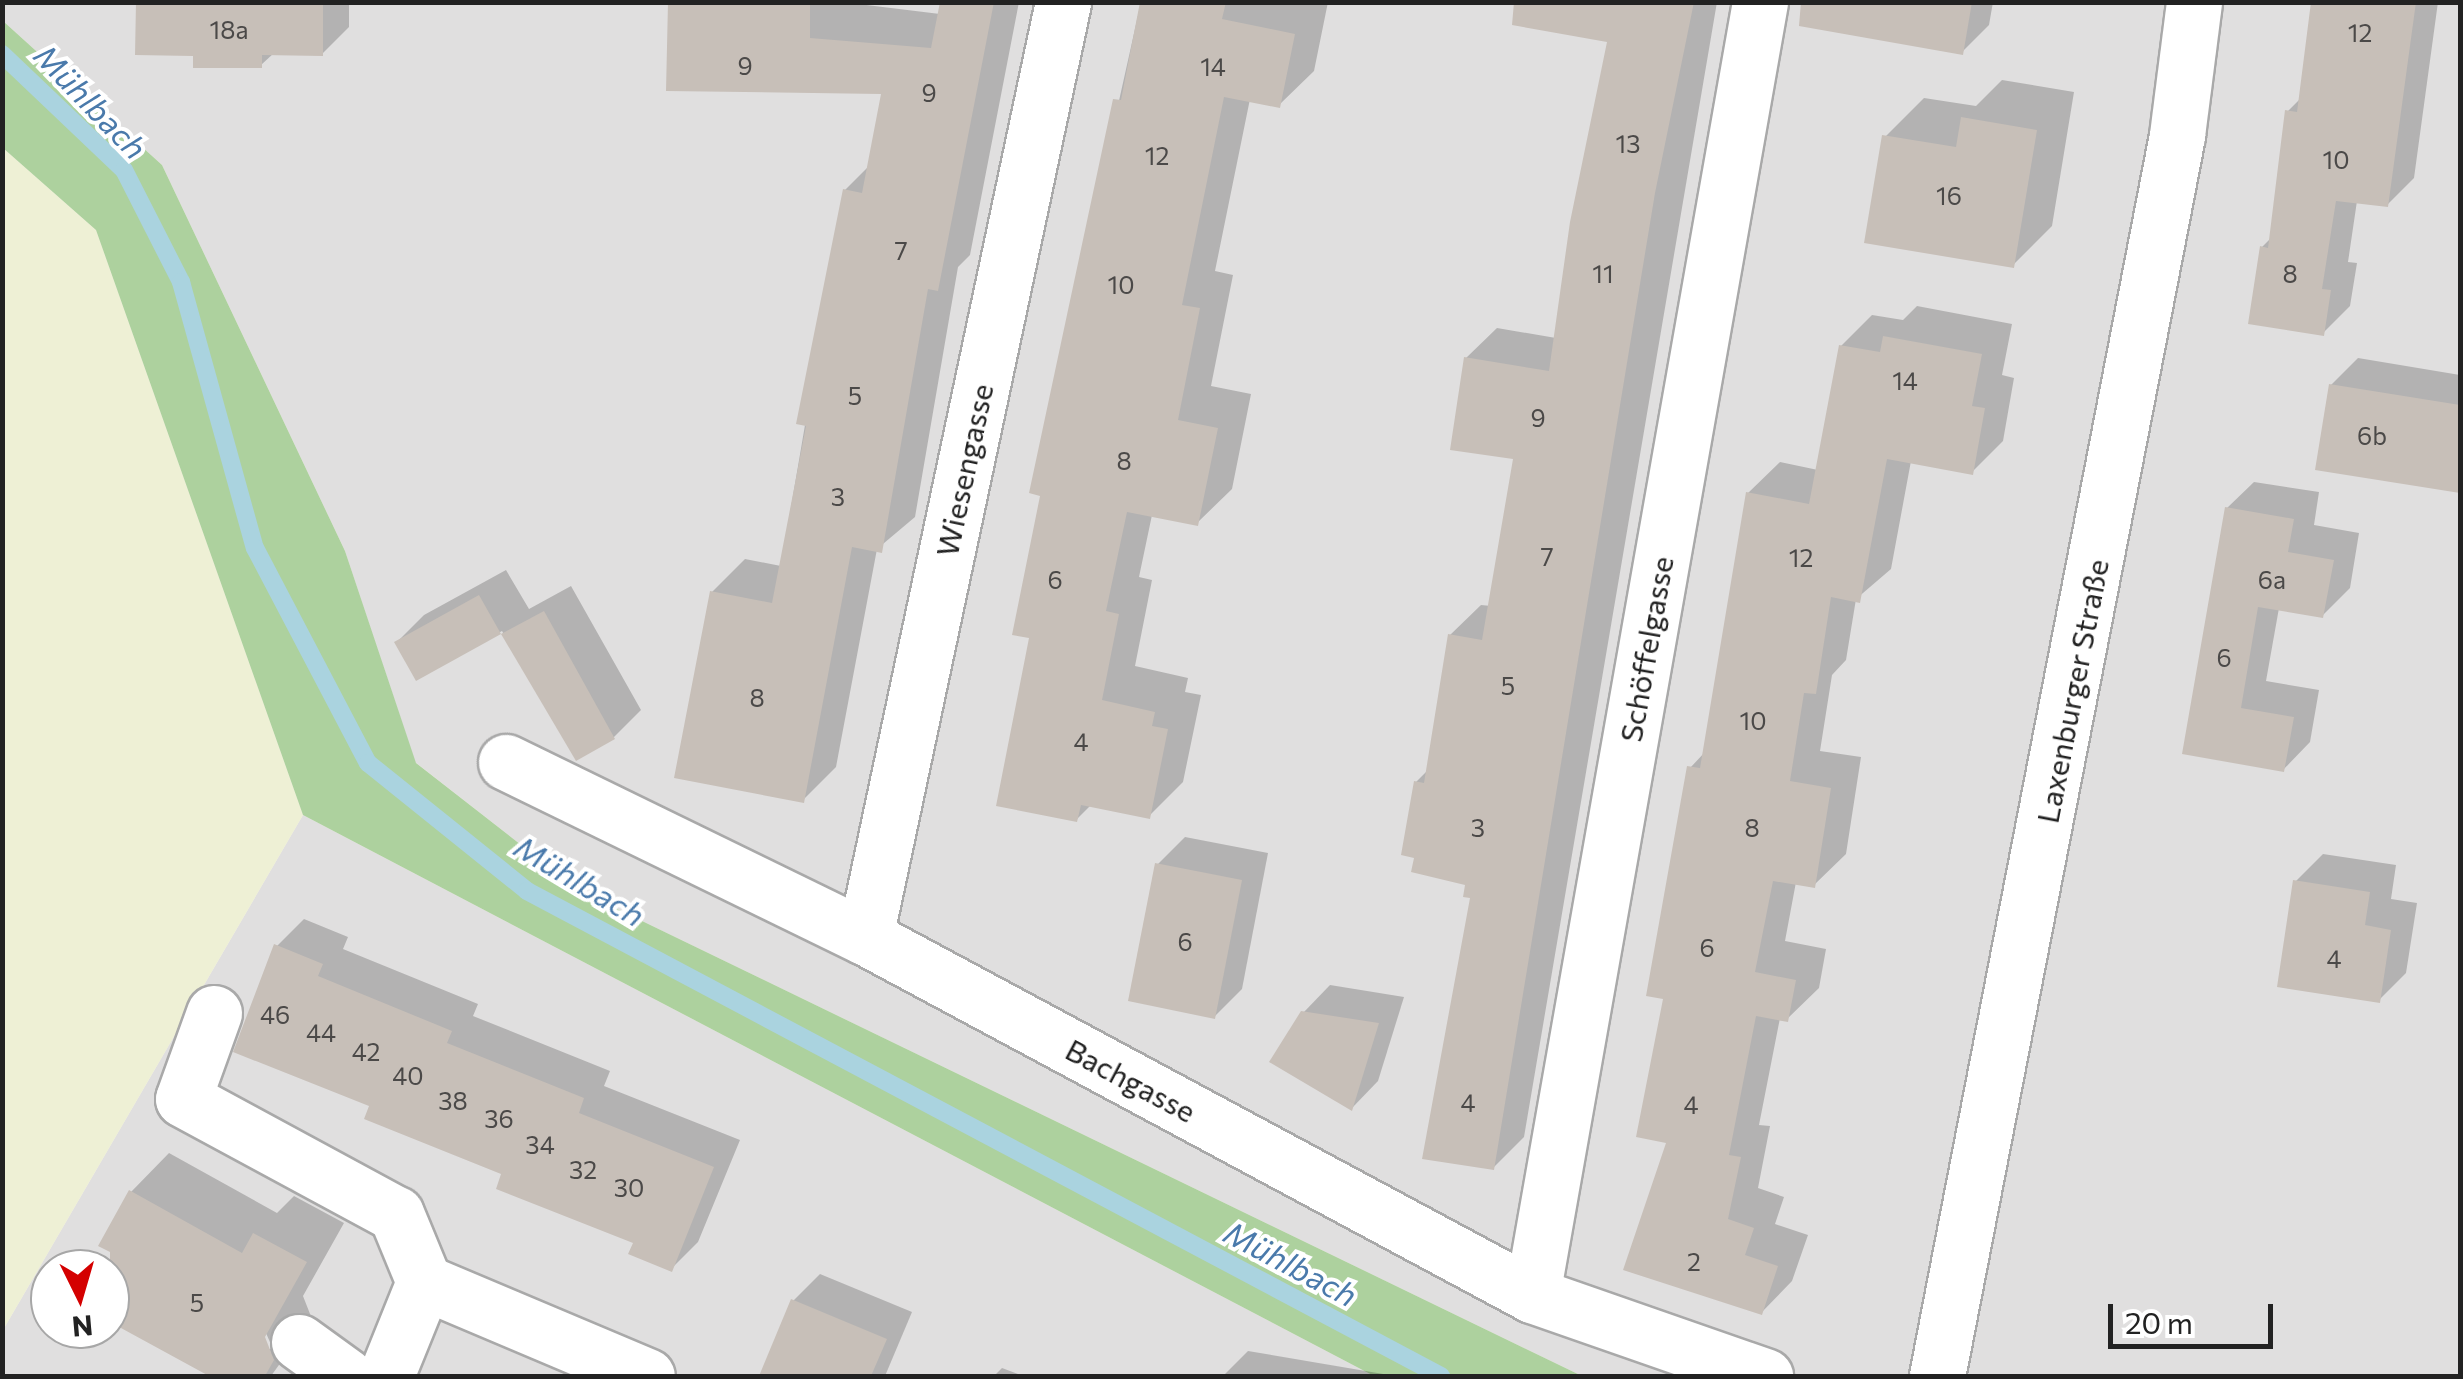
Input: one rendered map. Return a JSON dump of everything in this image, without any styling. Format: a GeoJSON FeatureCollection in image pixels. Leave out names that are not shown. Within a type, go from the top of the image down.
{"type":"FeatureCollection","features":[{"type":"Feature","properties":{"kind":"street","name":"Wiesengasse"},"geometry":{"type":"LineString","coordinates":[[866,937],[1064,2]]}},
{"type":"Feature","properties":{"kind":"street","name":"Schöffelgasse"},"geometry":{"type":"LineString","coordinates":[[1532,1295],[1760,2]]}},
{"type":"Feature","properties":{"kind":"street","name":"Laxenburger Straße"},"geometry":{"type":"LineString","coordinates":[[1936,1376],[2177,136],[2194,2]]}},
{"type":"Feature","properties":{"kind":"street","name":"Bachgasse"},"geometry":{"type":"LineString","coordinates":[[506,762],[866,937],[1532,1295],[1765,1376]]}},
{"type":"Feature","properties":{"kind":"street"},"geometry":{"type":"LineString","coordinates":[[214,1013],[183,1099],[396,1214],[424,1282],[386,1376]]}},
{"type":"Feature","properties":{"kind":"street"},"geometry":{"type":"LineString","coordinates":[[424,1282],[647,1376]]}},
{"type":"Feature","properties":{"kind":"street"},"geometry":{"type":"LineString","coordinates":[[299,1342],[346,1376]]}},
{"type":"Feature","properties":{"kind":"shaded area"},"geometry":{"type":"Polygon","coordinates":[[[3,2],[2460,3],[2460,1376],[1582,1376],[580,891],[415,762],[345,551],[162,165],[3,21],[3,2]]]}},
{"type":"Feature","properties":{"kind":"shaded area"},"geometry":{"type":"Polygon","coordinates":[[[303,815],[1374,1376],[3,1376],[3,1330],[30,1284],[30,1349],[130,1349],[130,1249],[50,1249],[303,815]]]}},
{"type":"Feature","properties":{"kind":"green space"},"geometry":{"type":"Polygon","coordinates":[[[3,21],[162,165],[345,551],[416,763],[580,891],[1582,1376],[1374,1376],[303,815],[96,230],[3,148],[3,21]]]}},
{"type":"Feature","properties":{"kind":"green space"},"geometry":{"type":"Polygon","coordinates":[[[3,148],[96,230],[303,815],[50,1249],[30,1249],[30,1284],[3,1330],[3,148]]]}},
{"type":"Feature","properties":{"kind":"building"},"geometry":{"type":"Polygon","coordinates":[[[136,2],[323,2],[323,56],[262,55],[262,68],[193,68],[193,56],[135,55],[136,2]]]}},
{"type":"Feature","properties":{"kind":"building"},"geometry":{"type":"Polygon","coordinates":[[[668,2],[810,2],[810,38],[931,48],[940,2],[994,2],[938,291],[928,289],[882,553],[852,547],[804,803],[674,778],[710,591],[772,603],[806,426],[796,424],[843,189],[862,193],[881,94],[666,91],[668,2]]]}},
{"type":"Feature","properties":{"kind":"building"},"geometry":{"type":"Polygon","coordinates":[[[1140,2],[1226,2],[1222,19],[1295,34],[1280,108],[1224,97],[1182,305],[1200,308],[1178,420],[1218,428],[1198,526],[1127,512],[1106,611],[1119,614],[1102,700],[1155,712],[1152,726],[1168,729],[1150,819],[1081,805],[1077,822],[996,806],[1029,638],[1012,635],[1040,496],[1029,493],[1113,99],[1121,100],[1140,2]]]}},
{"type":"Feature","properties":{"kind":"building"},"geometry":{"type":"Polygon","coordinates":[[[1514,2],[1694,2],[1655,193],[1494,1170],[1422,1159],[1470,898],[1463,897],[1465,885],[1411,872],[1414,858],[1401,855],[1414,781],[1424,783],[1448,634],[1482,640],[1513,459],[1450,450],[1464,357],[1549,371],[1570,222],[1607,42],[1512,25],[1514,2]]]}},
{"type":"Feature","properties":{"kind":"building"},"geometry":{"type":"Polygon","coordinates":[[[1801,2],[1972,2],[1963,55],[1799,26],[1801,2]]]}},
{"type":"Feature","properties":{"kind":"building"},"geometry":{"type":"Polygon","coordinates":[[[2311,2],[2416,2],[2388,207],[2336,201],[2322,289],[2331,290],[2324,336],[2248,324],[2260,246],[2268,248],[2285,110],[2297,112],[2311,2]]]}},
{"type":"Feature","properties":{"kind":"building"},"geometry":{"type":"Polygon","coordinates":[[[1961,117],[2037,130],[2014,268],[1864,243],[1882,135],[1956,147],[1961,117]]]}},
{"type":"Feature","properties":{"kind":"building"},"geometry":{"type":"Polygon","coordinates":[[[1883,336],[1982,354],[1972,406],[1985,408],[1973,475],[1887,459],[1860,603],[1831,597],[1816,694],[1804,693],[1790,781],[1831,788],[1815,888],[1773,881],[1755,972],[1796,980],[1788,1022],[1756,1016],[1729,1155],[1741,1157],[1728,1219],[1754,1228],[1745,1255],[1778,1266],[1762,1315],[1623,1270],[1666,1143],[1636,1137],[1663,999],[1646,996],[1687,766],[1700,768],[1746,492],[1809,504],[1839,345],[1880,352],[1883,336]]]}},
{"type":"Feature","properties":{"kind":"building"},"geometry":{"type":"Polygon","coordinates":[[[2329,384],[2460,405],[2460,493],[2315,470],[2329,384]]]}},
{"type":"Feature","properties":{"kind":"building"},"geometry":{"type":"Polygon","coordinates":[[[2225,507],[2294,519],[2288,552],[2334,560],[2323,618],[2258,607],[2241,708],[2294,717],[2284,772],[2182,754],[2225,507]]]}},
{"type":"Feature","properties":{"kind":"building"},"geometry":{"type":"Polygon","coordinates":[[[479,595],[501,634],[416,681],[394,642],[479,595]]]}},
{"type":"Feature","properties":{"kind":"building"},"geometry":{"type":"Polygon","coordinates":[[[544,611],[615,739],[576,761],[501,634],[544,611]]]}},
{"type":"Feature","properties":{"kind":"building"},"geometry":{"type":"Polygon","coordinates":[[[1155,863],[1242,880],[1215,1019],[1128,1001],[1155,863]]]}},
{"type":"Feature","properties":{"kind":"building"},"geometry":{"type":"Polygon","coordinates":[[[2293,880],[2370,892],[2365,925],[2391,930],[2380,1003],[2277,987],[2293,880]]]}},
{"type":"Feature","properties":{"kind":"building"},"geometry":{"type":"Polygon","coordinates":[[[274,944],[323,964],[318,976],[452,1031],[447,1043],[584,1098],[579,1113],[714,1167],[672,1272],[628,1254],[633,1243],[496,1189],[501,1174],[364,1119],[369,1106],[233,1052],[274,944]]]}},
{"type":"Feature","properties":{"kind":"building"},"geometry":{"type":"Polygon","coordinates":[[[1301,1011],[1379,1023],[1352,1111],[1269,1062],[1301,1011]]]}},
{"type":"Feature","properties":{"kind":"building"},"geometry":{"type":"Polygon","coordinates":[[[129,1190],[242,1253],[253,1233],[307,1262],[265,1337],[274,1360],[265,1376],[209,1376],[130,1333],[130,1249],[98,1246],[129,1190]]]}},
{"type":"Feature","properties":{"kind":"building"},"geometry":{"type":"Polygon","coordinates":[[[791,1299],[887,1339],[871,1376],[759,1376],[791,1299]]]}},
{"type":"Feature","properties":{"kind":"waterway","name":"Mühlbach"},"geometry":{"type":"LineString","coordinates":[[2,54],[124,170],[181,282],[255,548],[368,763],[527,891],[1441,1376]]}}]}
